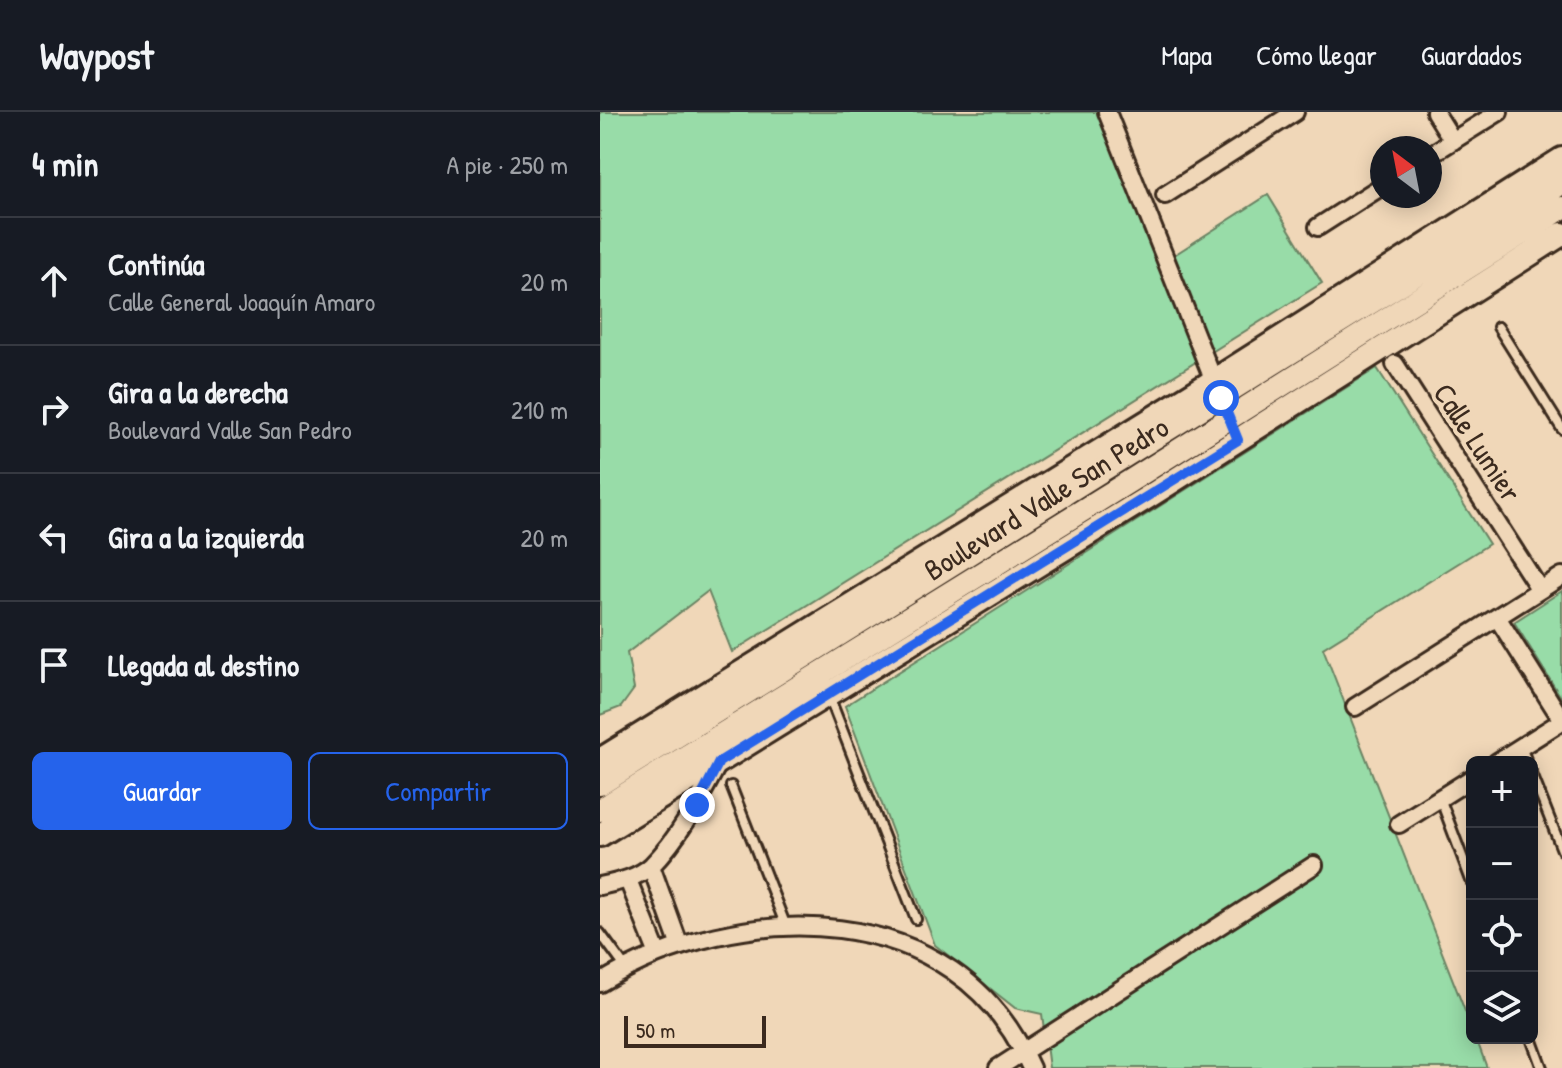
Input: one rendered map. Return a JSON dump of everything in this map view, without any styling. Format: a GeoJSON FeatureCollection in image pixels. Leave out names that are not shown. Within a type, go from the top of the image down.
{"type":"FeatureCollection","features":[{"type":"Feature","properties":{"kind":"main road","name":"Boulevard Valle San Pedro"},"geometry":{"type":"LineString","coordinates":[[1509,229],[1562,159]]}},
{"type":"Feature","properties":{"kind":"main road","name":"Boulevard Valle San Pedro"},"geometry":{"type":"LineString","coordinates":[[600,835],[828,694],[1233,430],[1509,229],[1562,183]]}},
{"type":"Feature","properties":{"kind":"main road","name":"Boulevard Valle San Pedro"},"geometry":{"type":"LineString","coordinates":[[600,784],[988,532],[1217,389],[1509,229],[1562,208]]}},
{"type":"Feature","properties":{"kind":"main road","name":"Boulevard Valle San Pedro"},"geometry":{"type":"LineString","coordinates":[[1509,229],[1562,234]]}},
{"type":"Feature","properties":{"kind":"main road","name":"Boulevard Valle San Pedro"},"geometry":{"type":"LineString","coordinates":[[600,810],[1233,430]]}},
{"type":"Feature","properties":{"kind":"main road","name":"Boulevard Valle San Pedro"},"geometry":{"type":"LineString","coordinates":[[600,760],[988,532]]}},
{"type":"Feature","properties":{"kind":"street"},"geometry":{"type":"LineString","coordinates":[[1107,112],[1233,430]]}},
{"type":"Feature","properties":{"kind":"street"},"geometry":{"type":"LineString","coordinates":[[1165,195],[1295,112]]}},
{"type":"Feature","properties":{"kind":"street"},"geometry":{"type":"LineString","coordinates":[[1435,112],[1453,141]]}},
{"type":"Feature","properties":{"kind":"street"},"geometry":{"type":"LineString","coordinates":[[1442,148],[1499,112]]}},
{"type":"Feature","properties":{"kind":"street"},"geometry":{"type":"LineString","coordinates":[[1318,227],[1370,194]]}},
{"type":"Feature","properties":{"kind":"street","name":"Calle Lumier"},"geometry":{"type":"LineString","coordinates":[[1395,364],[1540,590]]}},
{"type":"Feature","properties":{"kind":"street"},"geometry":{"type":"LineString","coordinates":[[1355,707],[1562,576]]}},
{"type":"Feature","properties":{"kind":"street"},"geometry":{"type":"LineString","coordinates":[[1497,617],[1562,721],[1524,754]]}},
{"type":"Feature","properties":{"kind":"street"},"geometry":{"type":"LineString","coordinates":[[600,886],[628,880],[651,866],[697,805],[719,762]]}},
{"type":"Feature","properties":{"kind":"street"},"geometry":{"type":"LineString","coordinates":[[1399,824],[1466,782]]}},
{"type":"Feature","properties":{"kind":"street"},"geometry":{"type":"LineString","coordinates":[[998,1068],[1314,865]]}},
{"type":"Feature","properties":{"kind":"street"},"geometry":{"type":"LineString","coordinates":[[651,866],[679,944]]}},
{"type":"Feature","properties":{"kind":"street"},"geometry":{"type":"LineString","coordinates":[[628,880],[657,952]]}},
{"type":"Feature","properties":{"kind":"street"},"geometry":{"type":"LineString","coordinates":[[600,983],[625,967],[679,944],[785,924],[865,934],[936,961],[981,994],[997,1010],[1031,1068]]}},
{"type":"Feature","properties":{"kind":"lane"},"geometry":{"type":"LineString","coordinates":[[1498,327],[1562,429]]}},
{"type":"Feature","properties":{"kind":"lane"},"geometry":{"type":"LineString","coordinates":[[828,694],[916,919]]}},
{"type":"Feature","properties":{"kind":"lane"},"geometry":{"type":"LineString","coordinates":[[731,786],[785,924]]}},
{"type":"Feature","properties":{"kind":"lane"},"geometry":{"type":"LineString","coordinates":[[1538,789],[1562,850]]}},
{"type":"Feature","properties":{"kind":"lane"},"geometry":{"type":"LineString","coordinates":[[1440,798],[1466,867]]}},
{"type":"Feature","properties":{"kind":"lane"},"geometry":{"type":"LineString","coordinates":[[600,933],[625,967]]}},
{"type":"Feature","properties":{"kind":"lane"},"geometry":{"type":"LineString","coordinates":[[1533,1044],[1542,1068]]}},
{"type":"Feature","properties":{"kind":"green space"},"geometry":{"type":"Polygon","coordinates":[[[600,112],[1116,112],[1171,257],[1268,195],[1322,283],[732,652],[708,591],[627,653],[634,689],[621,707],[600,715],[600,112]]]}},
{"type":"Feature","properties":{"kind":"green space"},"geometry":{"type":"Polygon","coordinates":[[[1377,368],[1489,544],[1323,648],[1466,1014],[1466,1044],[1478,1044],[1487,1068],[1049,1068],[1042,1014],[1015,1008],[935,945],[845,706],[1377,368]]]}},
{"type":"Feature","properties":{"kind":"green space"},"geometry":{"type":"Polygon","coordinates":[[[1562,591],[1562,699],[1514,622],[1562,591]]]}},
{"type":"Feature","properties":{"kind":"route"},"geometry":{"type":"LineString","coordinates":[[697,805],[719,762],[1238,440],[1221,398]]}}]}
